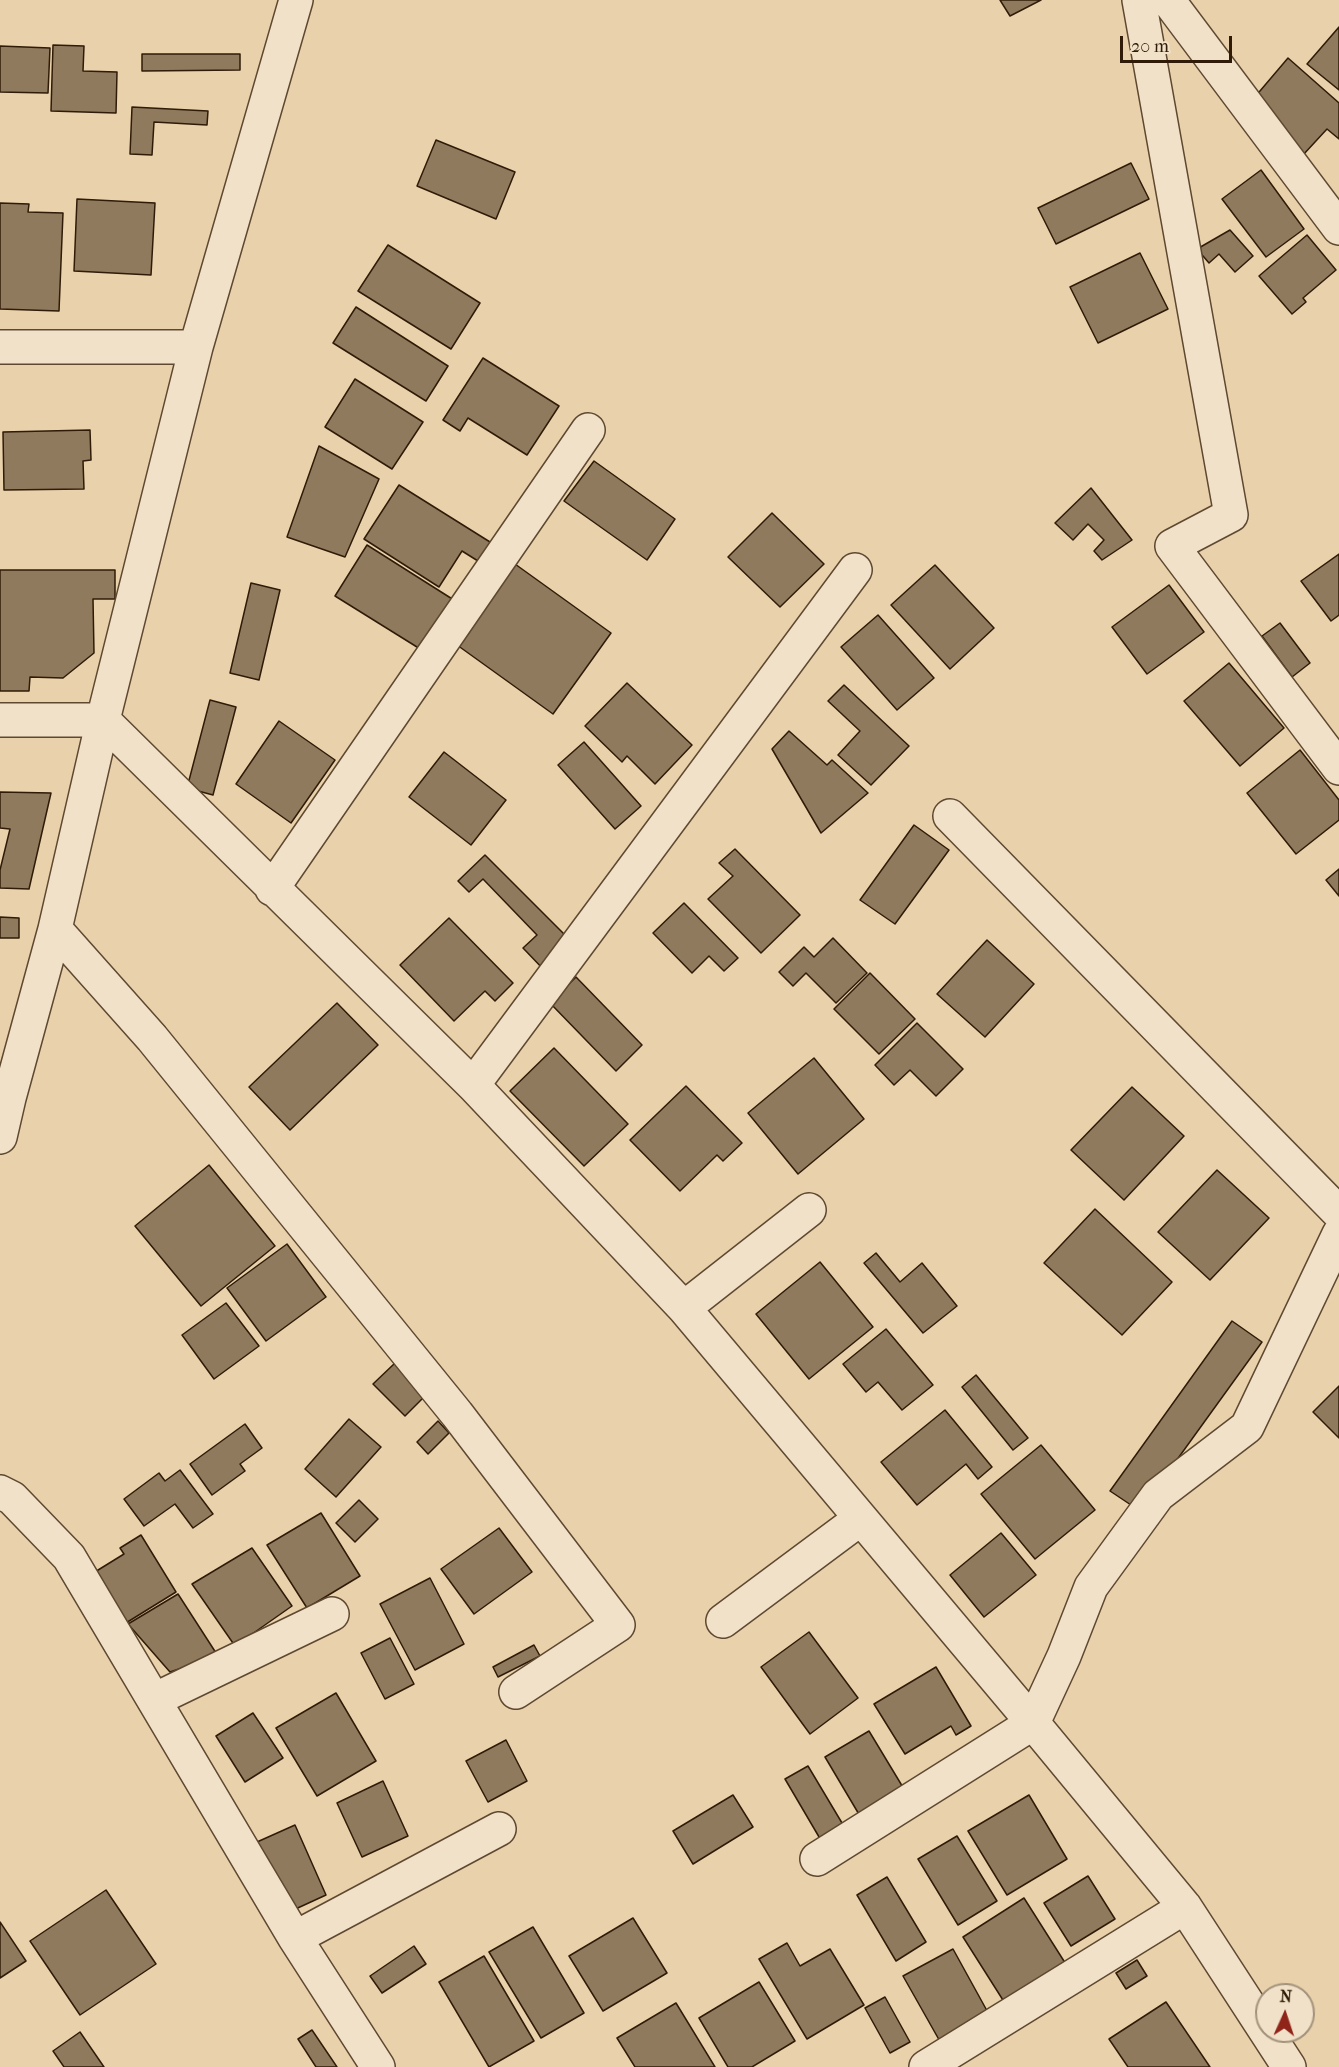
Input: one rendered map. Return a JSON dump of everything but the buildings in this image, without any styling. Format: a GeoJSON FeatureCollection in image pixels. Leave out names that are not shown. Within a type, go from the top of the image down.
{"type":"FeatureCollection","features":[{"type":"Feature","properties":{"kind":"street"},"geometry":{"type":"LineString","coordinates":[[0,1137],[4,1098],[55,929],[103,720],[196,347],[296,0]]}},
{"type":"Feature","properties":{"kind":"street"},"geometry":{"type":"LineString","coordinates":[[1139,0],[1231,514],[1172,546],[1339,768]]}},
{"type":"Feature","properties":{"kind":"street"},"geometry":{"type":"LineString","coordinates":[[1168,0],[1339,228]]}},
{"type":"Feature","properties":{"kind":"street"},"geometry":{"type":"LineString","coordinates":[[0,347],[196,347]]}},
{"type":"Feature","properties":{"kind":"street"},"geometry":{"type":"LineString","coordinates":[[272,889],[588,430]]}},
{"type":"Feature","properties":{"kind":"street"},"geometry":{"type":"LineString","coordinates":[[472,1085],[855,570]]}},
{"type":"Feature","properties":{"kind":"street"},"geometry":{"type":"LineString","coordinates":[[0,720],[103,720],[472,1085],[684,1308],[1033,1723],[1185,1907],[1289,2067]]}},
{"type":"Feature","properties":{"kind":"street"},"geometry":{"type":"LineString","coordinates":[[950,816],[1339,1213]]}},
{"type":"Feature","properties":{"kind":"street"},"geometry":{"type":"LineString","coordinates":[[55,929],[152,1038],[457,1414],[618,1625],[516,1692]]}},
{"type":"Feature","properties":{"kind":"street"},"geometry":{"type":"LineString","coordinates":[[684,1308],[809,1210]]}},
{"type":"Feature","properties":{"kind":"street"},"geometry":{"type":"LineString","coordinates":[[817,1859],[1033,1723],[1064,1656],[1091,1587],[1158,1496],[1247,1427],[1339,1234]]}},
{"type":"Feature","properties":{"kind":"street"},"geometry":{"type":"LineString","coordinates":[[0,1492],[12,1498],[69,1557],[295,1938],[378,2067]]}},
{"type":"Feature","properties":{"kind":"street"},"geometry":{"type":"LineString","coordinates":[[723,1621],[860,1519]]}},
{"type":"Feature","properties":{"kind":"street"},"geometry":{"type":"LineString","coordinates":[[154,1700],[332,1614]]}},
{"type":"Feature","properties":{"kind":"street"},"geometry":{"type":"LineString","coordinates":[[295,1938],[498,1829]]}},
{"type":"Feature","properties":{"kind":"street"},"geometry":{"type":"LineString","coordinates":[[926,2067],[1185,1907]]}}]}
